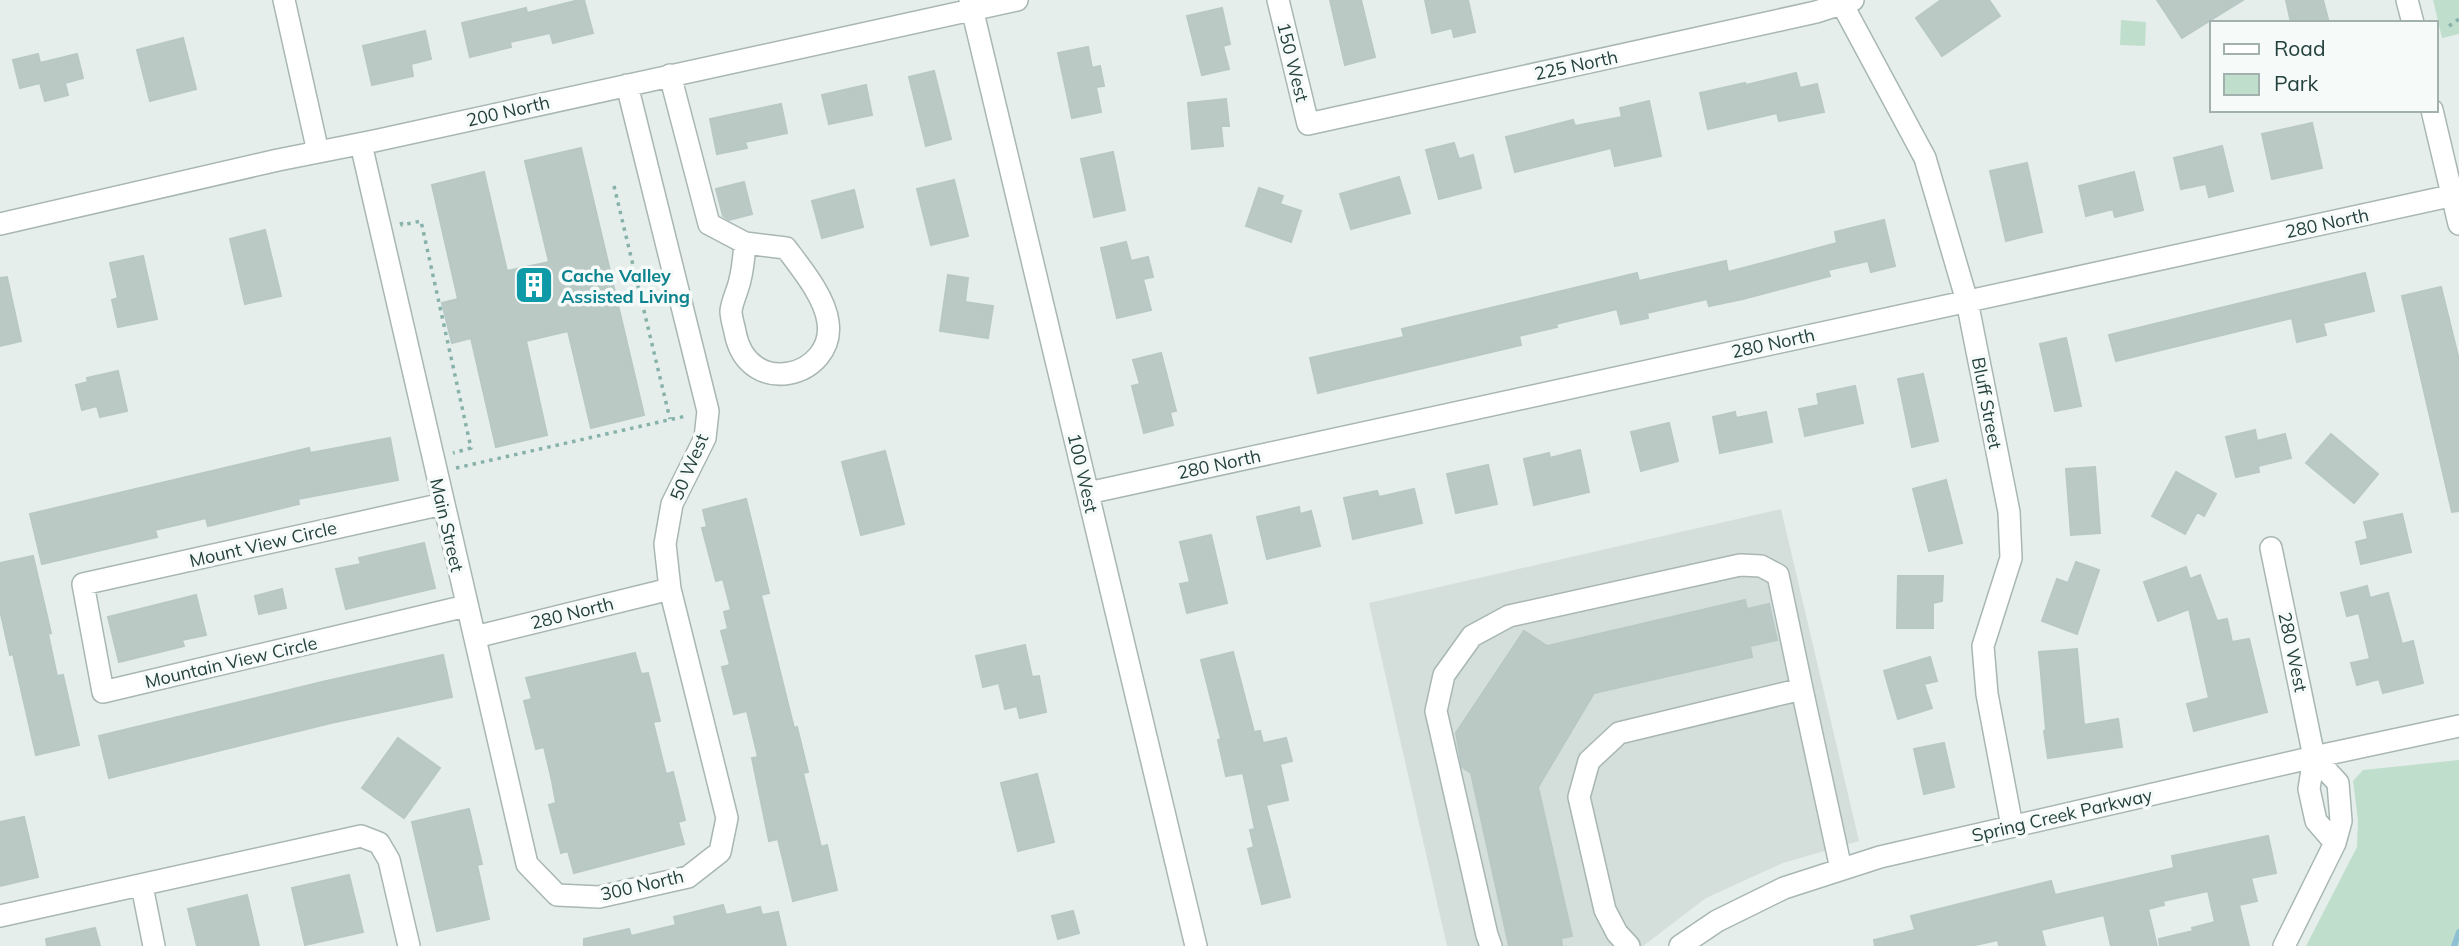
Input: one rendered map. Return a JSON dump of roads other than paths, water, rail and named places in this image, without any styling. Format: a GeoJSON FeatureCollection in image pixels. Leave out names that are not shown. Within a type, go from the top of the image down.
{"type":"FeatureCollection","features":[{"type":"Feature","properties":{"kind":"street"},"geometry":{"type":"LineString","coordinates":[[284,0],[318,152]]}},
{"type":"Feature","properties":{"kind":"street","name":"200 North"},"geometry":{"type":"LineString","coordinates":[[0,225],[971,5],[1017,0]]}},
{"type":"Feature","properties":{"kind":"street","name":"150 West"},"geometry":{"type":"LineString","coordinates":[[1278,0],[1308,124]]}},
{"type":"Feature","properties":{"kind":"street"},"geometry":{"type":"LineString","coordinates":[[2407,0],[2412,21]]}},
{"type":"Feature","properties":{"kind":"street","name":"225 North"},"geometry":{"type":"LineString","coordinates":[[1308,124],[1816,12],[1845,1]]}},
{"type":"Feature","properties":{"kind":"street","name":"Bluff Street"},"geometry":{"type":"LineString","coordinates":[[1845,1],[1925,158],[1967,302],[2010,512],[2011,558],[1983,646],[1987,694],[2012,826]]}},
{"type":"Feature","properties":{"kind":"street","name":"100 West"},"geometry":{"type":"LineString","coordinates":[[971,5],[1196,946]]}},
{"type":"Feature","properties":{"kind":"street"},"geometry":{"type":"LineString","coordinates":[[670,75],[709,224],[746,243],[786,248],[810,280],[828,319],[829,341],[817,359],[793,373],[768,375],[748,363],[737,342],[731,312],[746,243]]}},
{"type":"Feature","properties":{"kind":"street","name":"50 West"},"geometry":{"type":"LineString","coordinates":[[626,85],[708,411],[705,438],[672,504],[666,544],[670,589],[727,818],[720,852]]}},
{"type":"Feature","properties":{"kind":"street"},"geometry":{"type":"LineString","coordinates":[[2433,112],[2455,195],[2459,224]]}},
{"type":"Feature","properties":{"kind":"street","name":"Main Street"},"geometry":{"type":"LineString","coordinates":[[361,144],[527,864],[556,895]]}},
{"type":"Feature","properties":{"kind":"street","name":"280 North"},"geometry":{"type":"LineString","coordinates":[[1088,493],[2455,195]]}},
{"type":"Feature","properties":{"kind":"street","name":"Mount View Circle"},"geometry":{"type":"LineString","coordinates":[[83,584],[443,504]]}},
{"type":"Feature","properties":{"kind":"street","name":"280 West"},"geometry":{"type":"LineString","coordinates":[[2270,548],[2314,757]]}},
{"type":"Feature","properties":{"kind":"street"},"geometry":{"type":"LineString","coordinates":[[1491,946],[1436,710],[1444,675],[1472,636],[1508,615],[1740,565],[1761,566],[1779,575],[1842,869]]}},
{"type":"Feature","properties":{"kind":"street","name":"Mountain View Circle"},"geometry":{"type":"LineString","coordinates":[[83,584],[103,692],[466,606]]}},
{"type":"Feature","properties":{"kind":"street","name":"280 North"},"geometry":{"type":"LineString","coordinates":[[475,637],[670,589]]}},
{"type":"Feature","properties":{"kind":"street"},"geometry":{"type":"LineString","coordinates":[[1629,946],[1617,933],[1605,909],[1579,797],[1590,761],[1619,733],[1802,689]]}},
{"type":"Feature","properties":{"kind":"street","name":"Spring Creek Parkway"},"geometry":{"type":"LineString","coordinates":[[1680,946],[1717,921],[1784,888],[1881,857],[2459,726]]}},
{"type":"Feature","properties":{"kind":"street"},"geometry":{"type":"LineString","coordinates":[[2314,757],[2309,789],[2316,821],[2335,842]]}},
{"type":"Feature","properties":{"kind":"street"},"geometry":{"type":"LineString","coordinates":[[2284,946],[2335,842],[2341,821],[2341,793],[2338,783],[2314,757]]}},
{"type":"Feature","properties":{"kind":"street"},"geometry":{"type":"LineString","coordinates":[[0,916],[361,836],[379,844],[389,860],[409,946]]}},
{"type":"Feature","properties":{"kind":"street","name":"300 North"},"geometry":{"type":"LineString","coordinates":[[556,895],[599,897],[688,877],[720,852]]}},
{"type":"Feature","properties":{"kind":"street"},"geometry":{"type":"LineString","coordinates":[[142,886],[155,946]]}},
{"type":"Feature","properties":{"kind":"waterway"},"geometry":{"type":"LineString","coordinates":[[2454,946],[2459,932]]}},
{"type":"Feature","properties":{"kind":"place","name":"Cache Valley Assisted Living"},"geometry":{"type":"Point","coordinates":[534,285]}}]}
